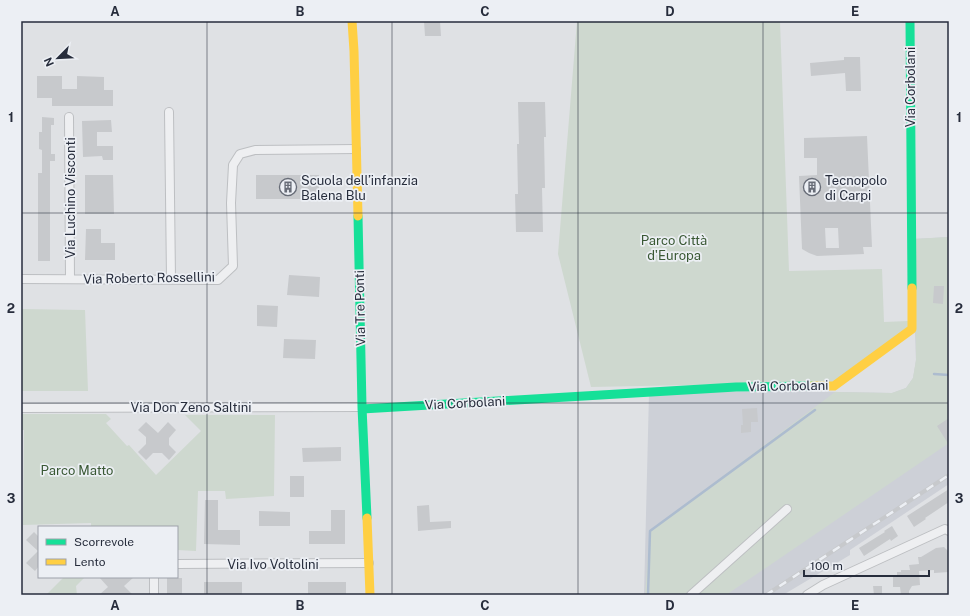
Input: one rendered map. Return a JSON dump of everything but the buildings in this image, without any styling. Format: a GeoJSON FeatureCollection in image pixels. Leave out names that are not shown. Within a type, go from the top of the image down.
{"type":"FeatureCollection","features":[{"type":"Feature","properties":{"kind":"street","name":"Via Tre Ponti"},"geometry":{"type":"LineString","coordinates":[[352,21],[354,51],[362,408],[370,595]]}},
{"type":"Feature","properties":{"kind":"street","name":"Via Corbolani"},"geometry":{"type":"LineString","coordinates":[[362,408],[736,387],[834,386],[912,329],[910,21]]}},
{"type":"Feature","properties":{"kind":"street"},"geometry":{"type":"LineString","coordinates":[[169,112],[171,280]]}},
{"type":"Feature","properties":{"kind":"street","name":"Via Luchino Visconti"},"geometry":{"type":"LineString","coordinates":[[69,117],[70,279]]}},
{"type":"Feature","properties":{"kind":"street","name":"Via Roberto Rossellini"},"geometry":{"type":"LineString","coordinates":[[21,279],[218,280],[233,266],[233,165],[240,154],[255,150],[356,149]]}},
{"type":"Feature","properties":{"kind":"street","name":"Via Don Zeno Saltini"},"geometry":{"type":"LineString","coordinates":[[21,408],[362,408]]}},
{"type":"Feature","properties":{"kind":"street"},"geometry":{"type":"LineString","coordinates":[[691,595],[787,509]]}},
{"type":"Feature","properties":{"kind":"street"},"geometry":{"type":"LineString","coordinates":[[807,595],[823,585],[947,530]]}},
{"type":"Feature","properties":{"kind":"street","name":"Via Ivo Voltolini"},"geometry":{"type":"LineString","coordinates":[[178,564],[369,563]]}},
{"type":"Feature","properties":{"kind":"street"},"geometry":{"type":"LineString","coordinates":[[154,578],[154,595]]}},
{"type":"Feature","properties":{"kind":"shaded area"},"geometry":{"type":"Polygon","coordinates":[[[949,237],[949,484],[850,550],[850,555],[783,595],[644,595],[649,393],[787,391],[892,393],[906,388],[913,378],[916,360],[912,239],[949,237]]]}},
{"type":"Feature","properties":{"kind":"green space","name":"Parco Città d'Europa"},"geometry":{"type":"Polygon","coordinates":[[[577,21],[780,21],[789,271],[882,269],[884,322],[908,321],[908,329],[835,382],[591,387],[558,254],[577,21]]]}},
{"type":"Feature","properties":{"kind":"green space"},"geometry":{"type":"Polygon","coordinates":[[[949,237],[949,443],[726,595],[645,595],[650,531],[835,392],[892,393],[906,388],[913,378],[916,360],[915,239],[949,237]]]}},
{"type":"Feature","properties":{"kind":"green space"},"geometry":{"type":"Polygon","coordinates":[[[21,309],[85,310],[88,391],[22,391],[21,309]]]}},
{"type":"Feature","properties":{"kind":"green space","name":"Parco Matto"},"geometry":{"type":"Polygon","coordinates":[[[21,414],[106,414],[111,419],[106,423],[127,446],[129,445],[156,475],[201,431],[185,415],[275,415],[274,496],[226,499],[225,491],[198,491],[196,551],[178,550],[178,526],[91,526],[91,523],[23,525],[24,430],[21,430],[21,414]]]}},
{"type":"Feature","properties":{"kind":"green space"},"geometry":{"type":"Polygon","coordinates":[[[63,578],[84,578],[76,586],[77,595],[46,595],[63,578]]]}},
{"type":"Feature","properties":{"kind":"waterway"},"geometry":{"type":"LineString","coordinates":[[934,374],[949,375]]}},
{"type":"Feature","properties":{"kind":"waterway"},"geometry":{"type":"LineString","coordinates":[[648,595],[650,531],[815,410]]}},
{"type":"Feature","properties":{"kind":"railway"},"geometry":{"type":"LineString","coordinates":[[766,595],[949,475]]}},
{"type":"Feature","properties":{"kind":"traffic: fast"},"geometry":{"type":"LineString","coordinates":[[910,21],[912,288]]}},
{"type":"Feature","properties":{"kind":"traffic: fast"},"geometry":{"type":"LineString","coordinates":[[358,216],[362,407],[367,518]]}},
{"type":"Feature","properties":{"kind":"traffic: fast"},"geometry":{"type":"LineString","coordinates":[[362,409],[736,387],[812,386]]}},
{"type":"Feature","properties":{"kind":"traffic: slow"},"geometry":{"type":"LineString","coordinates":[[352,21],[358,216]]}},
{"type":"Feature","properties":{"kind":"traffic: slow"},"geometry":{"type":"LineString","coordinates":[[812,386],[834,386],[912,329],[912,288]]}},
{"type":"Feature","properties":{"kind":"traffic: slow"},"geometry":{"type":"LineString","coordinates":[[367,518],[370,595]]}},
{"type":"Feature","properties":{"kind":"place","name":"Scuola dell’infanzia Balena Blu"},"geometry":{"type":"Point","coordinates":[288,187]}},
{"type":"Feature","properties":{"kind":"place","name":"Tecnopolo di Carpi"},"geometry":{"type":"Point","coordinates":[812,187]}}]}
